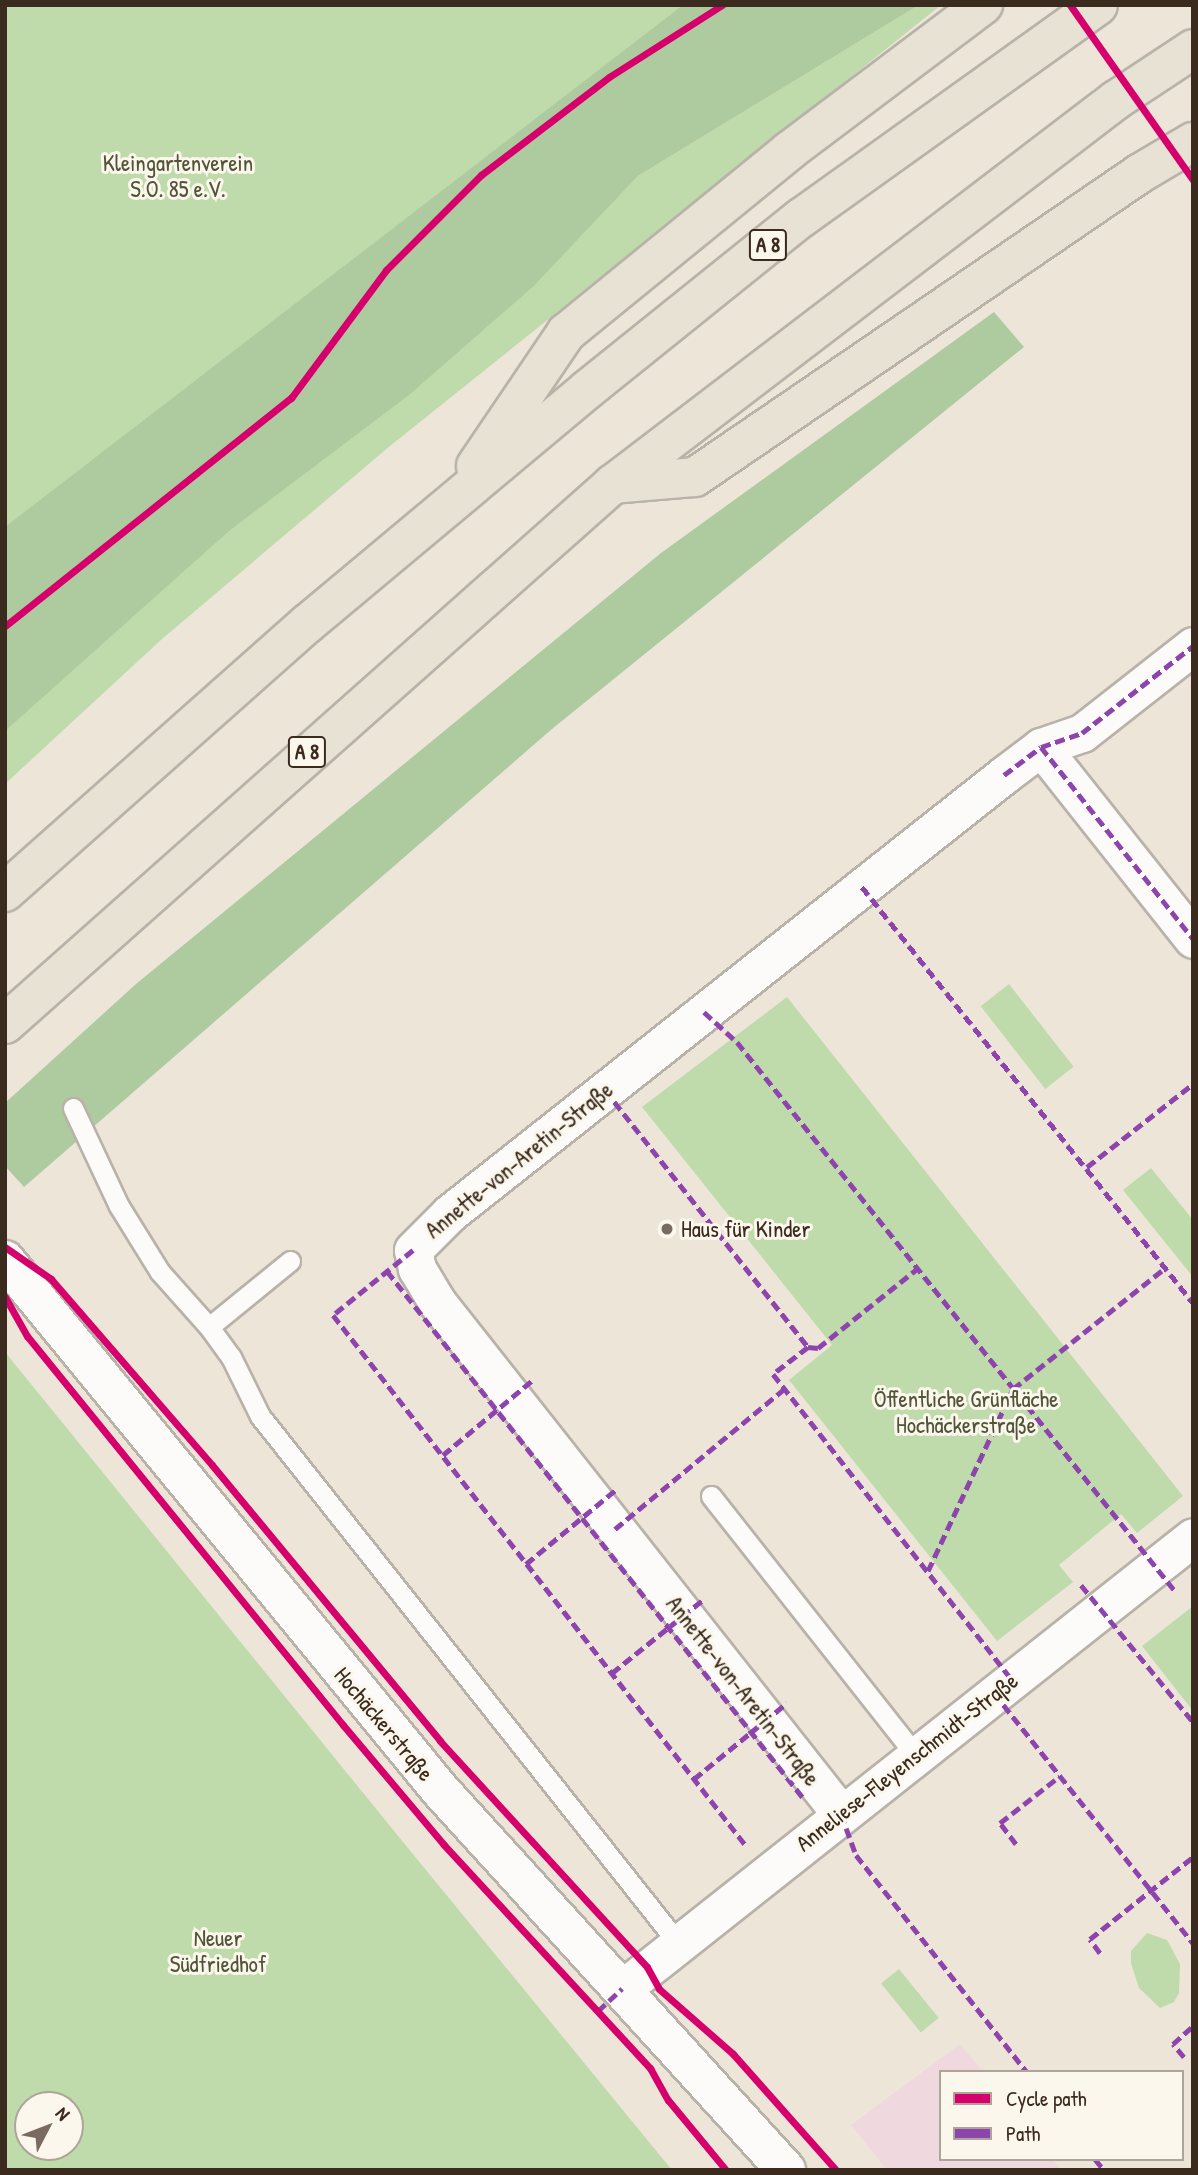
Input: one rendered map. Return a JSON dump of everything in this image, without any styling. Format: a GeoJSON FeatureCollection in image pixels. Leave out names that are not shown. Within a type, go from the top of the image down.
{"type":"FeatureCollection","features":[{"type":"Feature","properties":{"kind":"highway"},"geometry":{"type":"LineString","coordinates":[[452,503],[566,333],[958,19],[983,5]]}},
{"type":"Feature","properties":{"kind":"highway","name":"A 8"},"geometry":{"type":"LineString","coordinates":[[5,892],[296,633],[801,218],[1098,5]]}},
{"type":"Feature","properties":{"kind":"highway","name":"A 8"},"geometry":{"type":"LineString","coordinates":[[5,1024],[613,484],[1105,109],[1193,49]]}},
{"type":"Feature","properties":{"kind":"highway"},"geometry":{"type":"LineString","coordinates":[[613,484],[695,477],[1139,174],[1193,142]]}},
{"type":"Feature","properties":{"kind":"street","name":"Annette-von-Aretin-Straße"},"geometry":{"type":"LineString","coordinates":[[841,1814],[437,1302],[417,1269],[413,1250],[450,1213],[1041,747],[1082,733],[1193,646]]}},
{"type":"Feature","properties":{"kind":"street"},"geometry":{"type":"LineString","coordinates":[[1041,747],[1193,939]]}},
{"type":"Feature","properties":{"kind":"street","name":"Hochäckerstraße"},"geometry":{"type":"LineString","coordinates":[[5,1259],[371,1709],[786,2170]]}},
{"type":"Feature","properties":{"kind":"street","name":"Anneliese-Fleyenschmidt-Straße"},"geometry":{"type":"LineString","coordinates":[[622,1989],[1193,1537]]}},
{"type":"Feature","properties":{"kind":"lane"},"geometry":{"type":"LineString","coordinates":[[73,1108],[119,1206],[160,1272],[209,1327],[231,1357],[260,1416],[678,1942]]}},
{"type":"Feature","properties":{"kind":"lane"},"geometry":{"type":"LineString","coordinates":[[209,1327],[290,1261]]}},
{"type":"Feature","properties":{"kind":"lane"},"geometry":{"type":"LineString","coordinates":[[711,1496],[915,1756]]}},
{"type":"Feature","properties":{"kind":"shaded area"},"geometry":{"type":"Polygon","coordinates":[[[960,2044],[981,2070],[939,2070],[939,2161],[1054,2161],[1061,2170],[887,2170],[851,2125],[960,2044]]]}},
{"type":"Feature","properties":{"kind":"green space","name":"Kleingartenverein S.O. 85 e.V."},"geometry":{"type":"Polygon","coordinates":[[[5,5],[880,5],[619,162],[535,285],[638,176],[919,5],[941,5],[390,446],[162,639],[5,784],[5,5]]]}},
{"type":"Feature","properties":{"kind":"green space"},"geometry":{"type":"Polygon","coordinates":[[[683,5],[919,5],[638,176],[535,285],[409,395],[229,531],[5,731],[5,527],[683,5]]]}},
{"type":"Feature","properties":{"kind":"green space"},"geometry":{"type":"Polygon","coordinates":[[[994,312],[1024,347],[552,729],[24,1187],[5,1166],[5,1103],[136,984],[661,553],[994,312]]]}},
{"type":"Feature","properties":{"kind":"green space"},"geometry":{"type":"Polygon","coordinates":[[[1009,984],[1074,1067],[1045,1089],[981,1006],[1009,984]]]}},
{"type":"Feature","properties":{"kind":"green space","name":"Öffentliche Grünfläche Hochäckerstraße"},"geometry":{"type":"Polygon","coordinates":[[[787,997],[1183,1496],[1137,1533],[1121,1514],[1059,1565],[1073,1582],[997,1641],[789,1380],[832,1345],[642,1107],[787,997]]]}},
{"type":"Feature","properties":{"kind":"green space"},"geometry":{"type":"Polygon","coordinates":[[[1151,1168],[1193,1220],[1193,1277],[1123,1190],[1151,1168]]]}},
{"type":"Feature","properties":{"kind":"green space","name":"Neuer Südfriedhof"},"geometry":{"type":"Polygon","coordinates":[[[5,1352],[403,1842],[672,2170],[5,2170],[5,1352]]]}},
{"type":"Feature","properties":{"kind":"green space"},"geometry":{"type":"Polygon","coordinates":[[[1193,1606],[1193,1711],[1142,1646],[1193,1606]]]}},
{"type":"Feature","properties":{"kind":"green space"},"geometry":{"type":"Polygon","coordinates":[[[1147,1933],[1167,1940],[1180,1964],[1179,1993],[1174,2002],[1160,2008],[1139,1988],[1131,1963],[1131,1951],[1147,1933]]]}},
{"type":"Feature","properties":{"kind":"green space"},"geometry":{"type":"Polygon","coordinates":[[[899,1969],[939,2018],[921,2032],[881,1983],[899,1969]]]}},
{"type":"Feature","properties":{"kind":"marked path"},"geometry":{"type":"LineString","coordinates":[[1004,775],[1041,747],[1082,733],[1193,646]]}},
{"type":"Feature","properties":{"kind":"marked path"},"geometry":{"type":"LineString","coordinates":[[1041,747],[1193,939]]}},
{"type":"Feature","properties":{"kind":"marked path"},"geometry":{"type":"LineString","coordinates":[[862,887],[1193,1303]]}},
{"type":"Feature","properties":{"kind":"marked path"},"geometry":{"type":"LineString","coordinates":[[704,1012],[737,1042],[1175,1591]]}},
{"type":"Feature","properties":{"kind":"marked path"},"geometry":{"type":"LineString","coordinates":[[1087,1167],[1193,1084]]}},
{"type":"Feature","properties":{"kind":"marked path"},"geometry":{"type":"LineString","coordinates":[[605,1090],[808,1347],[773,1374],[1012,1680]]}},
{"type":"Feature","properties":{"kind":"marked path"},"geometry":{"type":"LineString","coordinates":[[413,1250],[333,1315],[747,1847]]}},
{"type":"Feature","properties":{"kind":"marked path"},"geometry":{"type":"LineString","coordinates":[[928,1571],[1013,1389],[1165,1268]]}},
{"type":"Feature","properties":{"kind":"marked path"},"geometry":{"type":"LineString","coordinates":[[808,1347],[818,1348],[917,1269]]}},
{"type":"Feature","properties":{"kind":"marked path"},"geometry":{"type":"LineString","coordinates":[[387,1271],[804,1799]]}},
{"type":"Feature","properties":{"kind":"marked path"},"geometry":{"type":"LineString","coordinates":[[443,1455],[534,1379]]}},
{"type":"Feature","properties":{"kind":"marked path"},"geometry":{"type":"LineString","coordinates":[[615,1529],[784,1389]]}},
{"type":"Feature","properties":{"kind":"marked path"},"geometry":{"type":"LineString","coordinates":[[526,1564],[618,1488]]}},
{"type":"Feature","properties":{"kind":"marked path"},"geometry":{"type":"LineString","coordinates":[[1081,1585],[1193,1722]]}},
{"type":"Feature","properties":{"kind":"marked path"},"geometry":{"type":"LineString","coordinates":[[612,1673],[704,1599]]}},
{"type":"Feature","properties":{"kind":"marked path"},"geometry":{"type":"LineString","coordinates":[[994,1693],[1193,1943]]}},
{"type":"Feature","properties":{"kind":"marked path"},"geometry":{"type":"LineString","coordinates":[[694,1779],[787,1703]]}},
{"type":"Feature","properties":{"kind":"marked path"},"geometry":{"type":"LineString","coordinates":[[1016,1844],[1000,1823],[1060,1776]]}},
{"type":"Feature","properties":{"kind":"marked path"},"geometry":{"type":"LineString","coordinates":[[841,1814],[856,1855],[1025,2070]]}},
{"type":"Feature","properties":{"kind":"marked path"},"geometry":{"type":"LineString","coordinates":[[1100,1953],[1090,1939],[1193,1857]]}},
{"type":"Feature","properties":{"kind":"marked path"},"geometry":{"type":"LineString","coordinates":[[598,2011],[622,1989]]}},
{"type":"Feature","properties":{"kind":"marked path"},"geometry":{"type":"LineString","coordinates":[[1184,2057],[1173,2044],[1193,2026]]}},
{"type":"Feature","properties":{"kind":"marked path"},"geometry":{"type":"LineString","coordinates":[[1097,2161],[1104,2170]]}},
{"type":"Feature","properties":{"kind":"cycle path"},"geometry":{"type":"LineString","coordinates":[[5,626],[291,398],[386,270],[481,175],[609,77],[722,5]]}},
{"type":"Feature","properties":{"kind":"cycle path"},"geometry":{"type":"LineString","coordinates":[[1070,5],[1193,180]]}},
{"type":"Feature","properties":{"kind":"cycle path"},"geometry":{"type":"LineString","coordinates":[[5,1247],[51,1279],[212,1465],[440,1741],[647,1967],[659,1989],[733,2054],[836,2170]]}},
{"type":"Feature","properties":{"kind":"cycle path"},"geometry":{"type":"LineString","coordinates":[[5,1297],[27,1336],[343,1725],[444,1845],[650,2068],[668,2100],[726,2170]]}},
{"type":"Feature","properties":{"kind":"place","name":"Haus für Kinder"},"geometry":{"type":"Point","coordinates":[667,1229]}}]}
